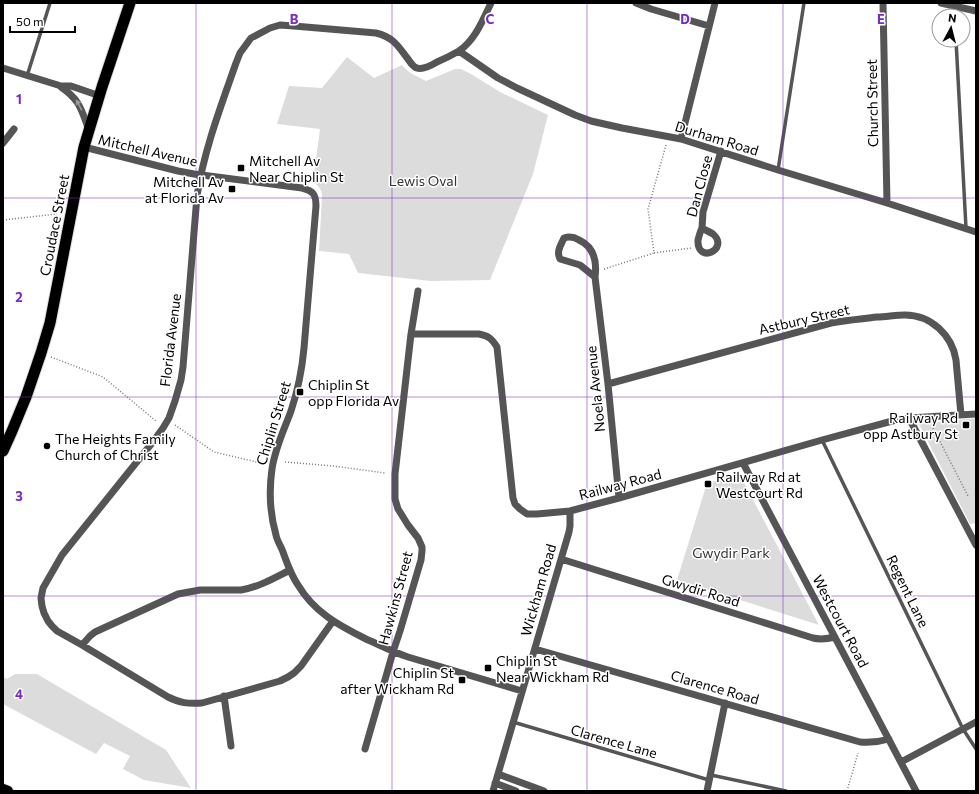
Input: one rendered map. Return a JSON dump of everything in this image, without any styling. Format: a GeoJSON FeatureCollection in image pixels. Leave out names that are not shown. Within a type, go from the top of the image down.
{"type":"FeatureCollection","features":[{"type":"Feature","properties":{"kind":"highway","name":"Croudace Street"},"geometry":{"type":"LineString","coordinates":[[3,451],[41,354],[50,323],[84,147],[130,3]]}},
{"type":"Feature","properties":{"kind":"main road"},"geometry":{"type":"LineString","coordinates":[[3,788],[8,791]]}},
{"type":"Feature","properties":{"kind":"street"},"geometry":{"type":"LineString","coordinates":[[459,51],[468,44],[482,23],[491,3]]}},
{"type":"Feature","properties":{"kind":"street"},"geometry":{"type":"LineString","coordinates":[[636,3],[651,9],[709,26]]}},
{"type":"Feature","properties":{"kind":"street"},"geometry":{"type":"LineString","coordinates":[[681,139],[715,3]]}},
{"type":"Feature","properties":{"kind":"street","name":"Church Street"},"geometry":{"type":"LineString","coordinates":[[883,3],[887,203]]}},
{"type":"Feature","properties":{"kind":"street"},"geometry":{"type":"LineString","coordinates":[[941,3],[976,11]]}},
{"type":"Feature","properties":{"kind":"street","name":"Florida Avenue"},"geometry":{"type":"LineString","coordinates":[[333,621],[301,666],[288,677],[280,681],[202,703],[191,704],[175,701],[57,630],[48,621],[42,606],[41,598],[43,588],[66,549],[152,443],[169,418],[178,391],[183,367],[197,196],[200,176],[212,134],[236,63],[240,53],[251,38],[270,28],[280,25],[376,32],[389,37],[395,42],[411,64],[417,68],[424,68],[459,51]]}},
{"type":"Feature","properties":{"kind":"street","name":"Durham Road"},"geometry":{"type":"LineString","coordinates":[[459,51],[505,82],[575,116],[606,125],[681,139],[976,232]]}},
{"type":"Feature","properties":{"kind":"street"},"geometry":{"type":"LineString","coordinates":[[3,68],[61,86],[71,86],[100,96]]}},
{"type":"Feature","properties":{"kind":"street"},"geometry":{"type":"LineString","coordinates":[[61,86],[73,96],[81,108],[89,130]]}},
{"type":"Feature","properties":{"kind":"street"},"geometry":{"type":"LineString","coordinates":[[3,143],[14,129]]}},
{"type":"Feature","properties":{"kind":"street","name":"Mitchell Avenue"},"geometry":{"type":"LineString","coordinates":[[84,147],[200,176],[302,188]]}},
{"type":"Feature","properties":{"kind":"street","name":"Dan Close"},"geometry":{"type":"LineString","coordinates":[[702,228],[703,212],[722,151]]}},
{"type":"Feature","properties":{"kind":"street","name":"Chiplin Street"},"geometry":{"type":"LineString","coordinates":[[302,188],[311,191],[316,197],[304,348],[299,382],[291,411],[275,454],[272,468],[270,496],[276,536],[290,570],[298,585],[314,606],[344,628],[393,652],[522,691]]}},
{"type":"Feature","properties":{"kind":"street","name":"Noela Avenue"},"geometry":{"type":"LineString","coordinates":[[595,278],[580,265],[560,259],[558,252],[564,238],[573,236],[584,242],[589,247],[595,259],[595,278],[608,384],[619,498]]}},
{"type":"Feature","properties":{"kind":"street","name":"Hawkins Street"},"geometry":{"type":"LineString","coordinates":[[365,749],[419,567],[422,551],[420,542],[398,509],[394,487],[411,334],[418,291]]}},
{"type":"Feature","properties":{"kind":"street","name":"Astbury Street"},"geometry":{"type":"LineString","coordinates":[[608,384],[830,323],[847,320],[909,315],[922,318],[934,324],[944,332],[951,343],[956,360],[960,415]]}},
{"type":"Feature","properties":{"kind":"street","name":"Railway Road"},"geometry":{"type":"LineString","coordinates":[[411,334],[479,334],[487,336],[493,340],[497,347],[513,498],[515,504],[527,514],[570,510],[619,498],[896,420],[976,414]]}},
{"type":"Feature","properties":{"kind":"street"},"geometry":{"type":"LineString","coordinates":[[909,418],[976,545]]}},
{"type":"Feature","properties":{"kind":"street","name":"Westcourt Road"},"geometry":{"type":"LineString","coordinates":[[743,463],[916,791]]}},
{"type":"Feature","properties":{"kind":"street","name":"Wickham Road"},"geometry":{"type":"LineString","coordinates":[[493,791],[561,559],[570,526],[570,510]]}},
{"type":"Feature","properties":{"kind":"street","name":"Gwydir Road"},"geometry":{"type":"LineString","coordinates":[[561,559],[819,640],[826,640],[835,637]]}},
{"type":"Feature","properties":{"kind":"street"},"geometry":{"type":"LineString","coordinates":[[82,645],[95,632],[178,594],[200,590],[248,589],[290,570]]}},
{"type":"Feature","properties":{"kind":"street","name":"Clarence Road"},"geometry":{"type":"LineString","coordinates":[[534,649],[860,742],[879,742],[889,739]]}},
{"type":"Feature","properties":{"kind":"street"},"geometry":{"type":"LineString","coordinates":[[224,696],[230,746]]}},
{"type":"Feature","properties":{"kind":"street"},"geometry":{"type":"LineString","coordinates":[[707,791],[725,703]]}},
{"type":"Feature","properties":{"kind":"street"},"geometry":{"type":"LineString","coordinates":[[901,762],[976,722]]}},
{"type":"Feature","properties":{"kind":"street"},"geometry":{"type":"LineString","coordinates":[[498,774],[544,791]]}},
{"type":"Feature","properties":{"kind":"street"},"geometry":{"type":"LineString","coordinates":[[495,783],[516,791]]}},
{"type":"Feature","properties":{"kind":"lane"},"geometry":{"type":"LineString","coordinates":[[27,76],[50,3]]}},
{"type":"Feature","properties":{"kind":"lane"},"geometry":{"type":"LineString","coordinates":[[778,170],[804,3]]}},
{"type":"Feature","properties":{"kind":"lane"},"geometry":{"type":"LineString","coordinates":[[956,48],[966,228]]}},
{"type":"Feature","properties":{"kind":"lane","name":"Regent Lane"},"geometry":{"type":"LineString","coordinates":[[822,440],[963,729],[976,749]]}},
{"type":"Feature","properties":{"kind":"lane","name":"Clarence Lane"},"geometry":{"type":"LineString","coordinates":[[513,722],[710,778],[786,791]]}},
{"type":"Feature","properties":{"kind":"path"},"geometry":{"type":"LineString","coordinates":[[654,253],[648,209],[666,146]]}},
{"type":"Feature","properties":{"kind":"path"},"geometry":{"type":"LineString","coordinates":[[3,220],[57,214]]}},
{"type":"Feature","properties":{"kind":"path"},"geometry":{"type":"LineString","coordinates":[[604,269],[654,253],[691,248]]}},
{"type":"Feature","properties":{"kind":"path"},"geometry":{"type":"LineString","coordinates":[[41,354],[103,377],[156,421]]}},
{"type":"Feature","properties":{"kind":"path"},"geometry":{"type":"LineString","coordinates":[[175,425],[214,452],[261,463]]}},
{"type":"Feature","properties":{"kind":"path"},"geometry":{"type":"LineString","coordinates":[[933,428],[968,496]]}},
{"type":"Feature","properties":{"kind":"path"},"geometry":{"type":"LineString","coordinates":[[285,462],[334,466],[385,473]]}},
{"type":"Feature","properties":{"kind":"path"},"geometry":{"type":"LineString","coordinates":[[847,791],[858,753]]}},
{"type":"Feature","properties":{"kind":"green space","name":"Lewis Oval"},"geometry":{"type":"Polygon","coordinates":[[[347,57],[374,78],[402,65],[410,73],[426,81],[455,69],[461,69],[500,92],[548,115],[533,174],[490,280],[431,281],[358,273],[349,254],[319,251],[322,195],[320,188],[313,182],[320,129],[277,124],[289,86],[322,88],[347,57]]]}},
{"type":"Feature","properties":{"kind":"green space"},"geometry":{"type":"Polygon","coordinates":[[[976,418],[976,523],[970,524],[919,424],[976,418]]]}},
{"type":"Feature","properties":{"kind":"green space","name":"Gwydir Park"},"geometry":{"type":"Polygon","coordinates":[[[740,475],[819,625],[677,580],[707,483],[740,475]]]}},
{"type":"Feature","properties":{"kind":"green space"},"geometry":{"type":"Polygon","coordinates":[[[15,674],[37,674],[166,750],[191,788],[144,780],[123,769],[130,756],[104,743],[96,754],[3,704],[3,677],[7,679],[15,674]]]}},
{"type":"Feature","properties":{"kind":"place","name":"Mitchell Av Near Chiplin St"},"geometry":{"type":"Point","coordinates":[241,168]}},
{"type":"Feature","properties":{"kind":"place","name":"Mitchell Av at Florida Av"},"geometry":{"type":"Point","coordinates":[232,189]}},
{"type":"Feature","properties":{"kind":"place","name":"Chiplin St opp Florida Av"},"geometry":{"type":"Point","coordinates":[300,392]}},
{"type":"Feature","properties":{"kind":"place","name":"Railway Rd opp Astbury St"},"geometry":{"type":"Point","coordinates":[966,425]}},
{"type":"Feature","properties":{"kind":"place","name":"The Heights Family Church of Christ"},"geometry":{"type":"Point","coordinates":[47,446]}},
{"type":"Feature","properties":{"kind":"place","name":"Railway Rd at Westcourt Rd"},"geometry":{"type":"Point","coordinates":[708,484]}},
{"type":"Feature","properties":{"kind":"place","name":"Chiplin St Near Wickham Rd"},"geometry":{"type":"Point","coordinates":[488,668]}},
{"type":"Feature","properties":{"kind":"place","name":"Chiplin St after Wickham Rd"},"geometry":{"type":"Point","coordinates":[462,680]}}]}
